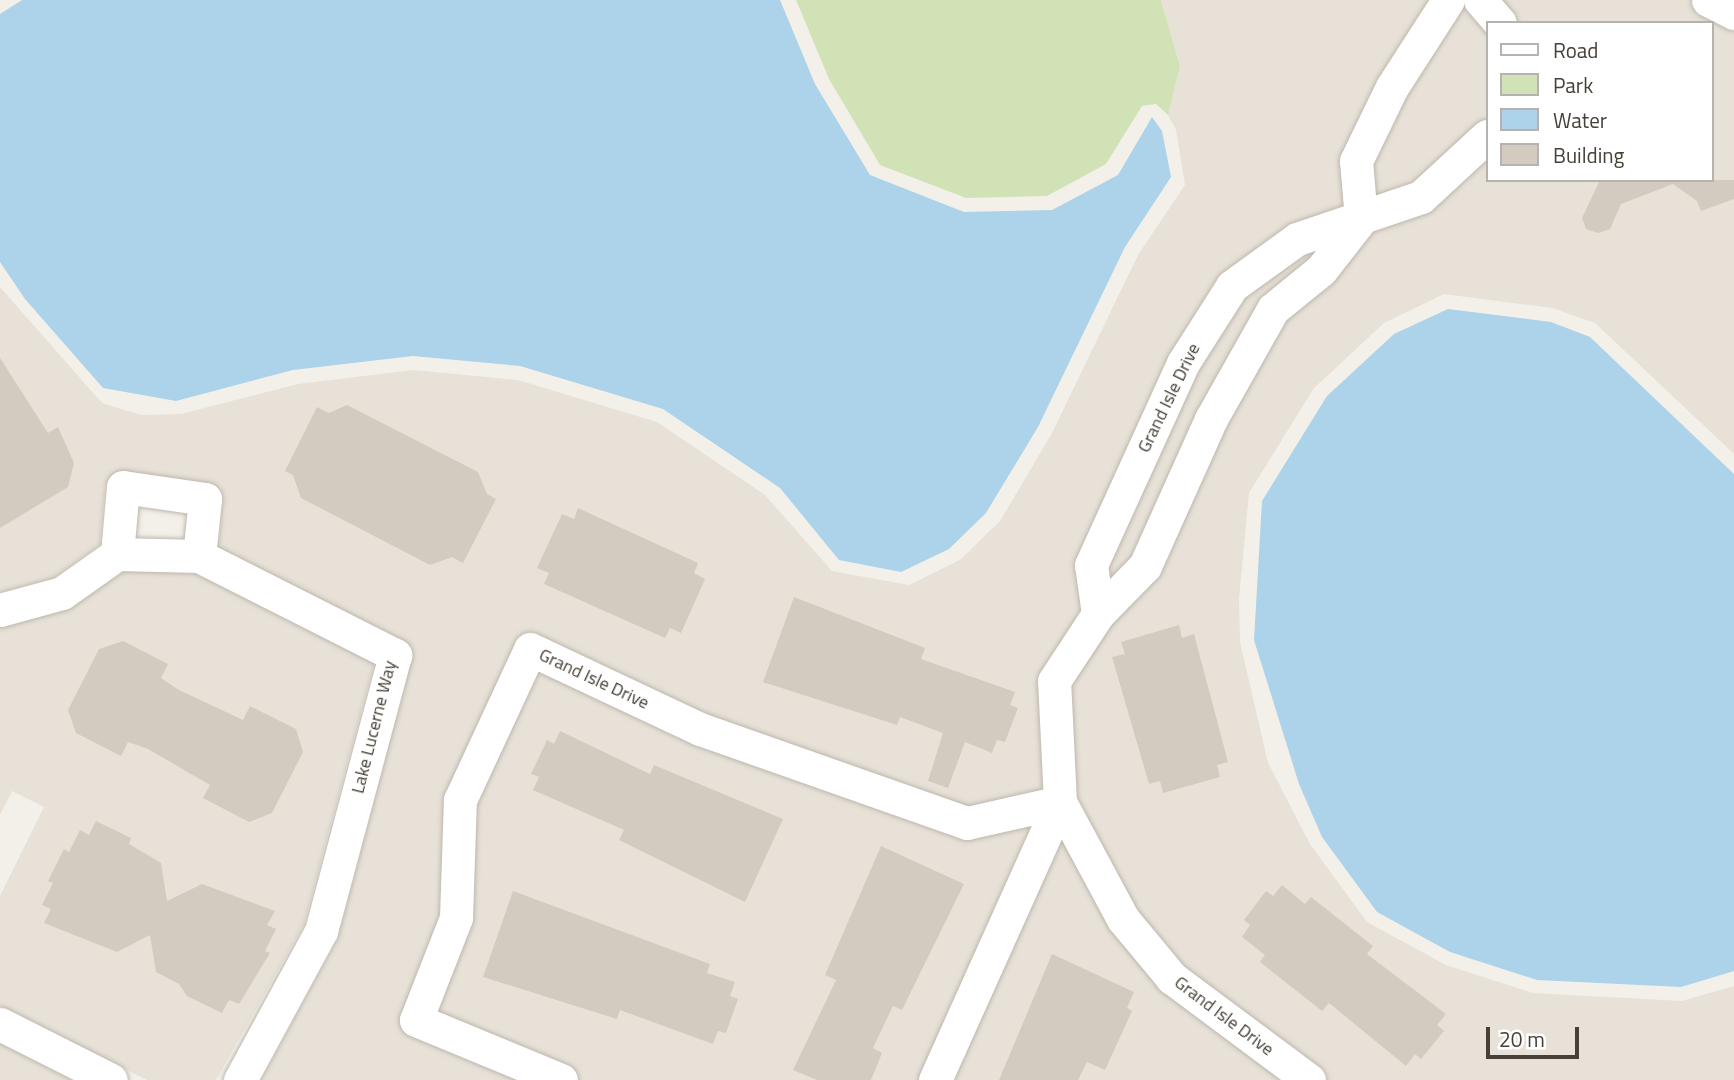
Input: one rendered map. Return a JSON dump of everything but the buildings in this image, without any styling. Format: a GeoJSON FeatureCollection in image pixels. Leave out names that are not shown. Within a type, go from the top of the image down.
{"type":"FeatureCollection","features":[{"type":"Feature","properties":{"kind":"street"},"geometry":{"type":"LineString","coordinates":[[1361,219],[1356,162],[1392,88],[1448,0]]}},
{"type":"Feature","properties":{"kind":"street"},"geometry":{"type":"LineString","coordinates":[[1480,0],[1490,5],[1499,21]]}},
{"type":"Feature","properties":{"kind":"street"},"geometry":{"type":"LineString","coordinates":[[1707,0],[1734,13]]}},
{"type":"Feature","properties":{"kind":"street"},"geometry":{"type":"LineString","coordinates":[[1713,29],[1734,24]]}},
{"type":"Feature","properties":{"kind":"street","name":"Grand Isle Drive"},"geometry":{"type":"LineString","coordinates":[[1098,614],[1091,565],[1183,363],[1231,286],[1297,239],[1421,197],[1486,137]]}},
{"type":"Feature","properties":{"kind":"street","name":"Grand Isle Drive"},"geometry":{"type":"LineString","coordinates":[[1309,1080],[1172,978],[1124,919],[1060,802],[1054,681],[1098,614],[1145,566],[1207,429],[1272,309],[1321,270],[1361,219]]}},
{"type":"Feature","properties":{"kind":"street"},"geometry":{"type":"LineString","coordinates":[[1162,407],[1207,429]]}},
{"type":"Feature","properties":{"kind":"street"},"geometry":{"type":"LineString","coordinates":[[0,610],[62,593],[117,554],[123,487],[205,499],[199,556]]}},
{"type":"Feature","properties":{"kind":"street","name":"Lake Lucerne Way"},"geometry":{"type":"LineString","coordinates":[[117,554],[199,556],[395,655],[321,931],[240,1080]]}},
{"type":"Feature","properties":{"kind":"street","name":"Grand Isle Drive"},"geometry":{"type":"LineString","coordinates":[[561,1080],[416,1020],[456,918],[460,800],[530,649],[700,729],[967,823],[1060,802]]}},
{"type":"Feature","properties":{"kind":"street","name":"Grand Isle Drive"},"geometry":{"type":"LineString","coordinates":[[935,1080],[1060,802]]}},
{"type":"Feature","properties":{"kind":"street"},"geometry":{"type":"LineString","coordinates":[[0,1024],[111,1080]]}},
{"type":"Feature","properties":{"kind":"shaded area"},"geometry":{"type":"Polygon","coordinates":[[[1161,0],[1734,0],[1734,454],[1595,323],[1552,308],[1444,294],[1384,323],[1314,388],[1249,493],[1239,599],[1240,642],[1268,763],[1310,844],[1367,922],[1446,965],[1533,993],[1682,1001],[1734,986],[1734,1080],[261,1080],[337,940],[412,660],[402,641],[218,547],[223,502],[206,483],[124,471],[105,484],[100,544],[53,578],[0,592],[0,287],[102,403],[141,415],[181,414],[298,384],[413,370],[518,380],[657,422],[765,495],[832,571],[909,585],[960,560],[1000,521],[1052,433],[1138,255],[1185,185],[1176,130],[1168,115],[1180,66],[1161,0]]]}},
{"type":"Feature","properties":{"kind":"shaded area"},"geometry":{"type":"Polygon","coordinates":[[[122,571],[196,572],[374,663],[304,924],[216,1080],[147,1080],[0,1006],[0,896],[44,807],[12,791],[0,815],[0,627],[68,608],[122,571]]]}},
{"type":"Feature","properties":{"kind":"shaded area"},"geometry":{"type":"Polygon","coordinates":[[[0,1042],[76,1080],[0,1080],[0,1042]]]}},
{"type":"Feature","properties":{"kind":"green space"},"geometry":{"type":"Polygon","coordinates":[[[796,0],[1161,0],[1180,66],[1168,115],[1156,104],[1142,106],[1106,164],[1047,196],[966,198],[880,165],[829,79],[796,0]]]}},
{"type":"Feature","properties":{"kind":"water"},"geometry":{"type":"Polygon","coordinates":[[[22,0],[780,0],[815,84],[870,175],[964,212],[1052,210],[1118,175],[1152,117],[1162,131],[1171,177],[1125,247],[1038,427],[986,513],[949,549],[901,572],[839,560],[780,488],[663,409],[520,366],[413,356],[293,370],[176,401],[103,388],[25,299],[0,262],[0,14],[22,0]]]}},
{"type":"Feature","properties":{"kind":"water"},"geometry":{"type":"Polygon","coordinates":[[[1448,309],[1551,322],[1590,337],[1734,474],[1734,971],[1681,987],[1537,980],[1450,952],[1377,912],[1322,837],[1299,784],[1254,640],[1262,501],[1327,396],[1394,334],[1448,309]]]}}]}
